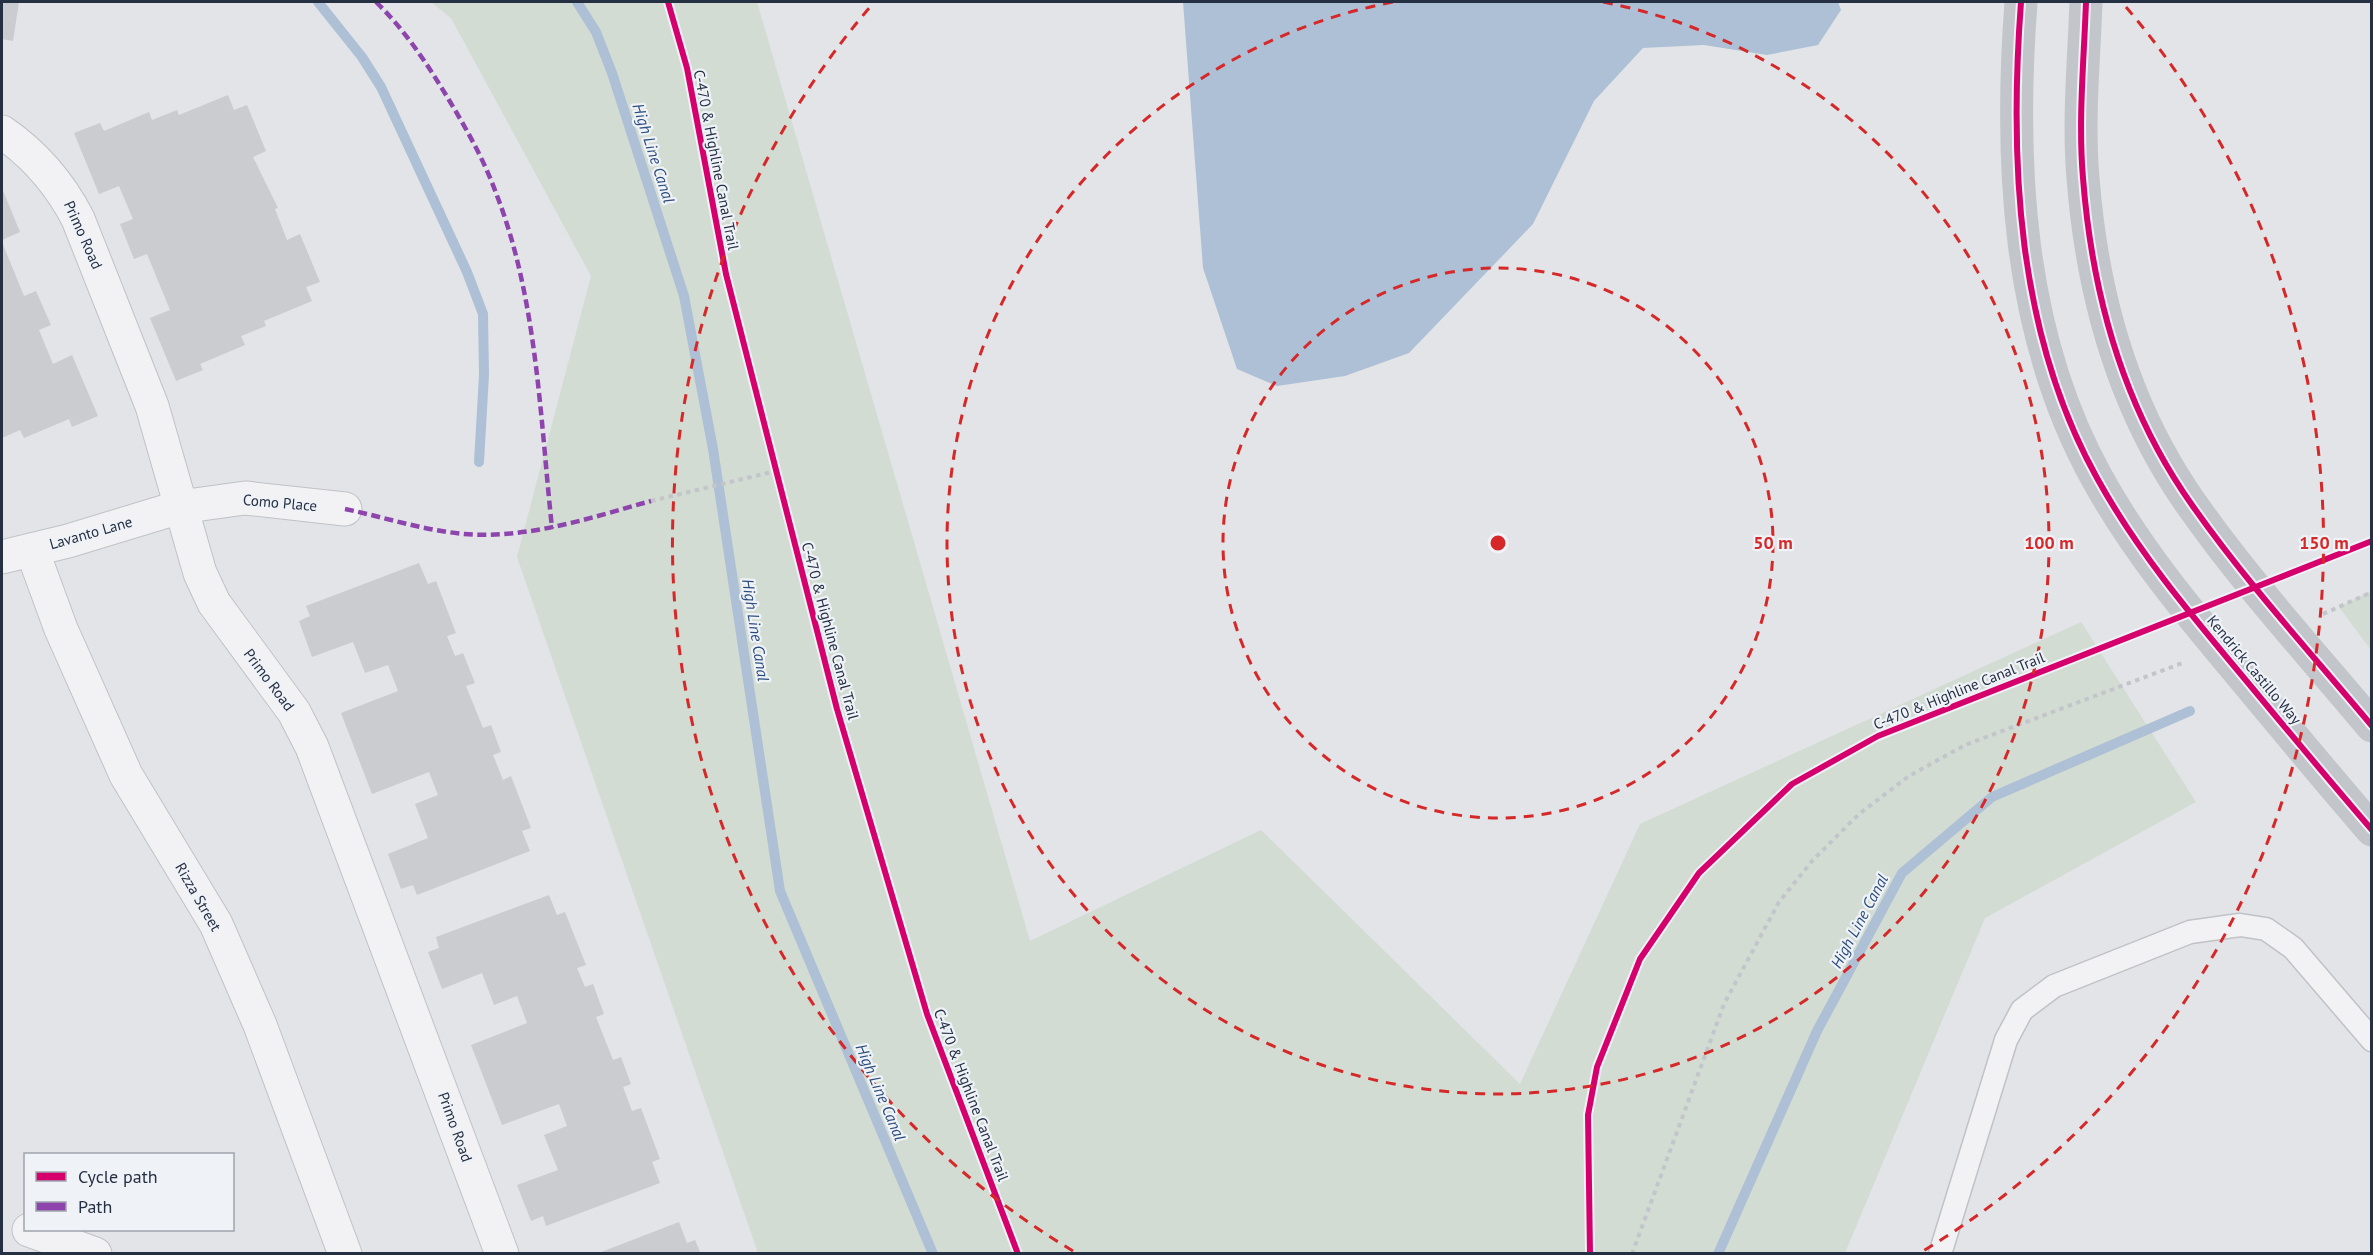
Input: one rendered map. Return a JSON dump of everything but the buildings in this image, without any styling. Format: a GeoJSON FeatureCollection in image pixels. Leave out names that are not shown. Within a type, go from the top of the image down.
{"type":"FeatureCollection","features":[{"type":"Feature","properties":{"kind":"main road","name":"Kendrick Castillo Way"},"geometry":{"type":"LineString","coordinates":[[2021,2],[2017,117],[2022,228],[2040,331],[2055,382],[2096,477],[2154,568],[2372,830]]}},
{"type":"Feature","properties":{"kind":"main road"},"geometry":{"type":"LineString","coordinates":[[2086,2],[2082,176],[2095,277],[2122,372],[2159,448],[2190,503],[2230,556],[2372,726]]}},
{"type":"Feature","properties":{"kind":"street","name":"Primo Road"},"geometry":{"type":"LineString","coordinates":[[2,132],[17,142],[51,176],[67,197],[78,219],[153,406],[200,573],[214,603],[294,712],[312,747],[502,1254]]}},
{"type":"Feature","properties":{"kind":"street","name":"Como Place"},"geometry":{"type":"LineString","coordinates":[[180,507],[245,498],[345,509]]}},
{"type":"Feature","properties":{"kind":"street","name":"Lavanto Lane"},"geometry":{"type":"LineString","coordinates":[[17,553],[180,507]]}},
{"type":"Feature","properties":{"kind":"street","name":"Rizza Street"},"geometry":{"type":"LineString","coordinates":[[17,553],[61,629],[126,775],[216,924],[260,1025],[345,1254]]}},
{"type":"Feature","properties":{"kind":"street"},"geometry":{"type":"LineString","coordinates":[[2,1220],[24,1228]]}},
{"type":"Feature","properties":{"kind":"street"},"geometry":{"type":"LineString","coordinates":[[32,1231],[95,1254]]}},
{"type":"Feature","properties":{"kind":"lane"},"geometry":{"type":"LineString","coordinates":[[1940,1254],[2006,1040],[2022,1010],[2054,986],[2190,932],[2240,925],[2266,929],[2293,948],[2372,1040]]}},
{"type":"Feature","properties":{"kind":"path"},"geometry":{"type":"LineString","coordinates":[[773,460],[779,483]]}},
{"type":"Feature","properties":{"kind":"path"},"geometry":{"type":"LineString","coordinates":[[651,501],[776,471]]}},
{"type":"Feature","properties":{"kind":"path"},"geometry":{"type":"LineString","coordinates":[[2289,627],[2372,592]]}},
{"type":"Feature","properties":{"kind":"path"},"geometry":{"type":"LineString","coordinates":[[1632,1254],[1724,1004],[1779,902],[1813,860],[1858,814],[1909,777],[1965,745],[2180,664],[2218,647]]}},
{"type":"Feature","properties":{"kind":"shaded area"},"geometry":{"type":"Polygon","coordinates":[[[431,2],[757,2],[1030,941],[1261,830],[1520,1084],[1640,824],[2081,622],[2196,802],[1985,918],[1845,1253],[758,1253],[517,557],[591,276],[451,18],[431,2]]]}},
{"type":"Feature","properties":{"kind":"shaded area"},"geometry":{"type":"Polygon","coordinates":[[[2371,591],[2371,650],[2339,607],[2371,591]]]}},
{"type":"Feature","properties":{"kind":"water"},"geometry":{"type":"Polygon","coordinates":[[[1183,2],[1838,2],[1841,10],[1818,45],[1767,55],[1704,45],[1643,48],[1594,101],[1533,224],[1409,353],[1345,376],[1277,386],[1237,369],[1203,268],[1183,2]]]}},
{"type":"Feature","properties":{"kind":"waterway"},"geometry":{"type":"LineString","coordinates":[[318,2],[362,57],[381,87],[467,272],[483,314],[484,375],[479,462]]}},
{"type":"Feature","properties":{"kind":"waterway","name":"High Line Canal"},"geometry":{"type":"LineString","coordinates":[[577,2],[596,32],[612,73],[684,296],[713,449],[780,891],[933,1254]]}},
{"type":"Feature","properties":{"kind":"waterway","name":"High Line Canal"},"geometry":{"type":"LineString","coordinates":[[1718,1254],[1817,1031],[1902,873],[1992,797],[2190,711]]}},
{"type":"Feature","properties":{"kind":"marked path"},"geometry":{"type":"LineString","coordinates":[[376,2],[416,48],[475,145],[510,233],[529,316],[535,358],[552,528]]}},
{"type":"Feature","properties":{"kind":"marked path"},"geometry":{"type":"LineString","coordinates":[[345,509],[435,530],[474,535],[525,532],[576,522],[651,501]]}},
{"type":"Feature","properties":{"kind":"cycle path","name":"C-470 & Highline Canal Trail"},"geometry":{"type":"LineString","coordinates":[[668,2],[687,68],[726,274],[837,709],[927,1014],[1018,1254]]}},
{"type":"Feature","properties":{"kind":"cycle path"},"geometry":{"type":"LineString","coordinates":[[2021,2],[2017,124],[2024,246],[2035,306],[2050,365],[2070,423],[2097,478],[2145,554],[2220,649],[2372,830]]}},
{"type":"Feature","properties":{"kind":"cycle path"},"geometry":{"type":"LineString","coordinates":[[2086,2],[2081,134],[2087,221],[2104,307],[2115,349],[2130,390],[2168,468],[2192,505],[2257,590],[2372,726]]}},
{"type":"Feature","properties":{"kind":"cycle path","name":"C-470 & Highline Canal Trail"},"geometry":{"type":"LineString","coordinates":[[1590,1254],[1588,1115],[1597,1067],[1640,959],[1699,873],[1792,784],[1878,736],[2372,541]]}}]}
